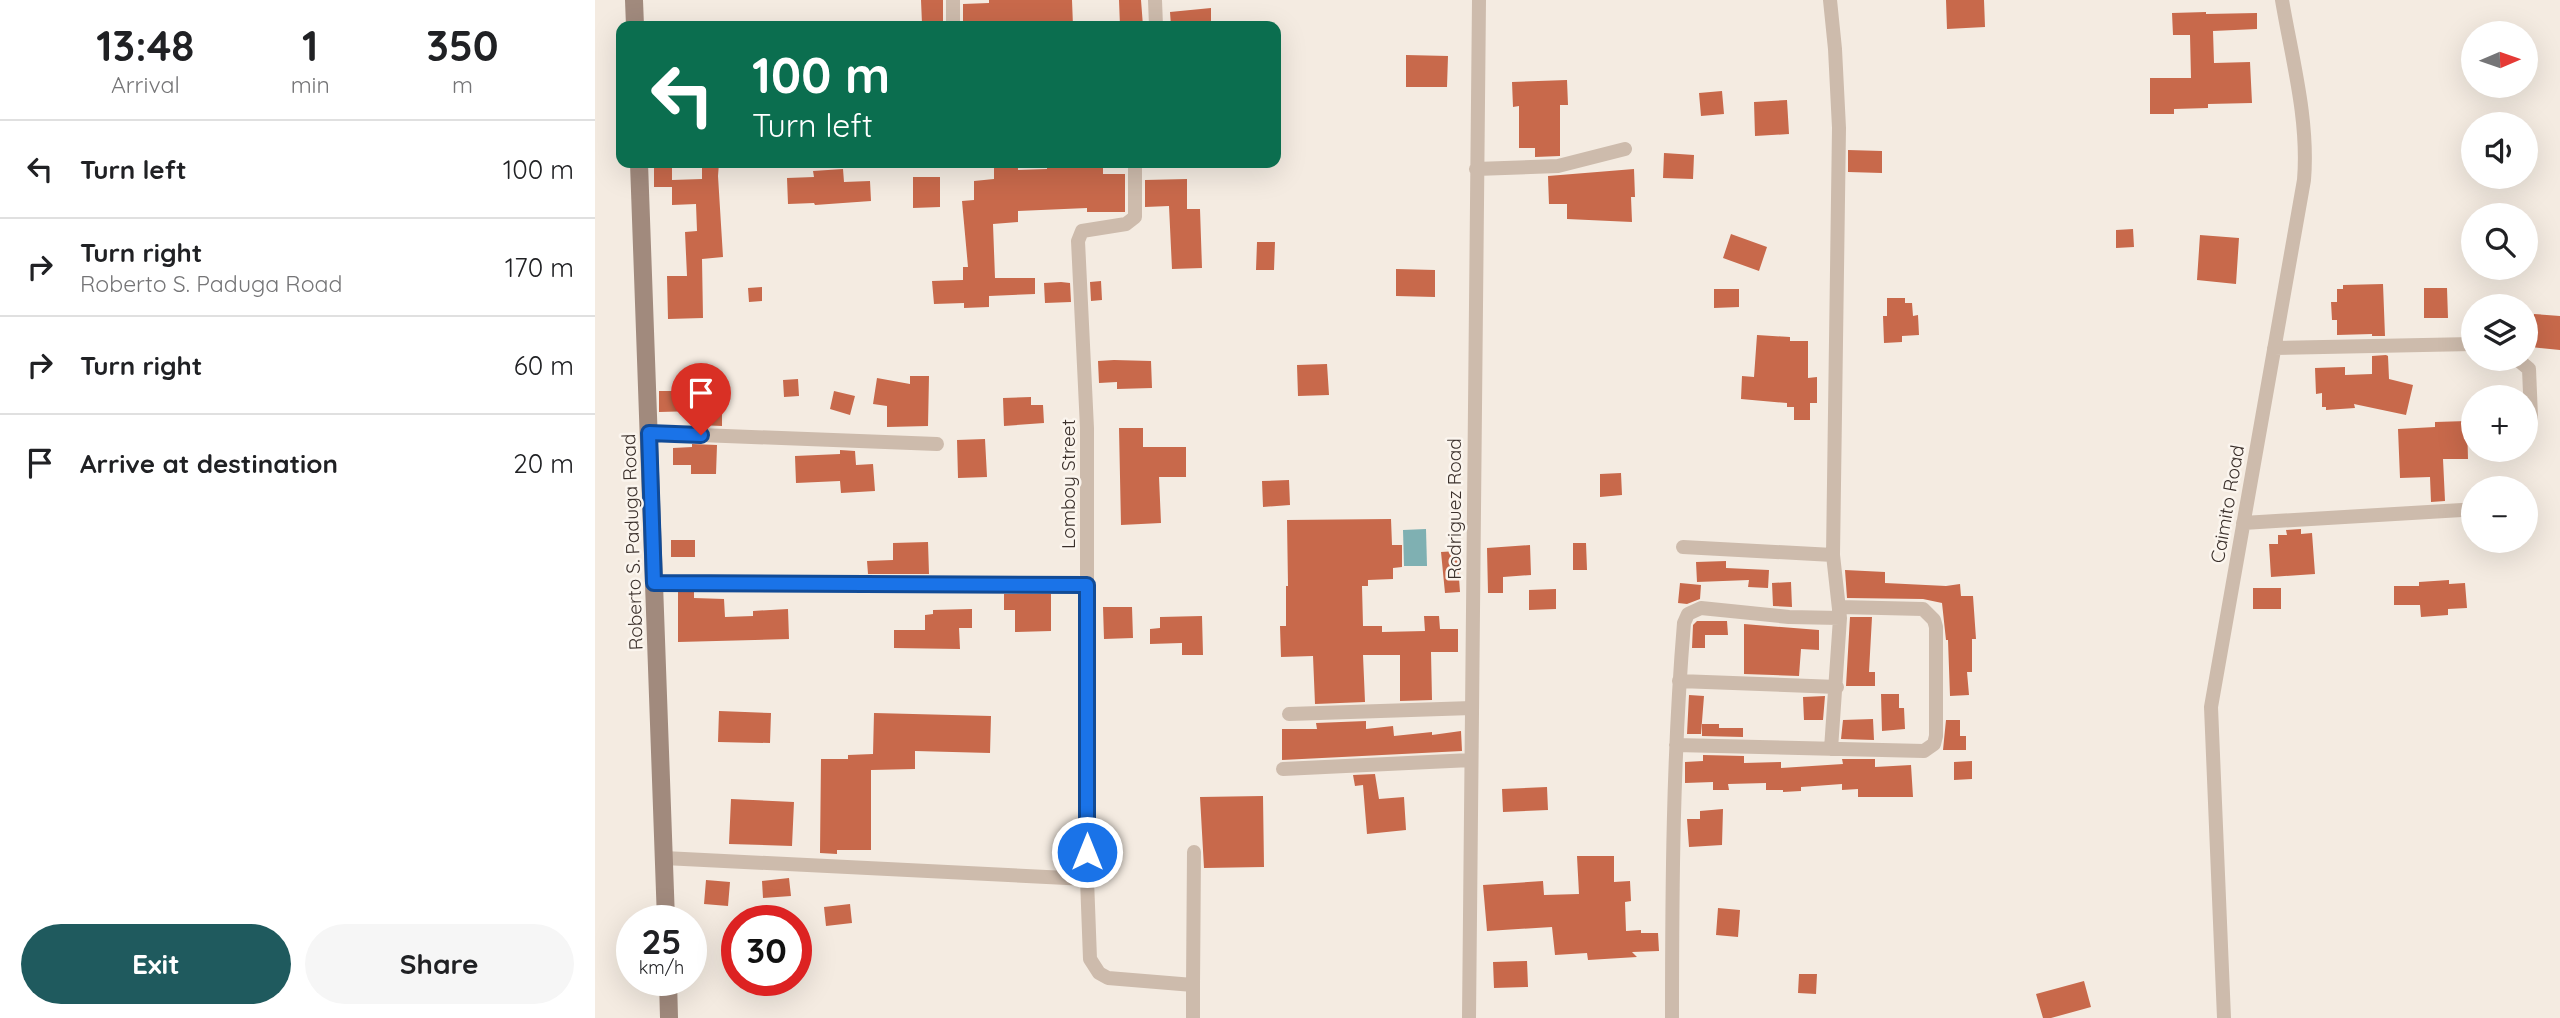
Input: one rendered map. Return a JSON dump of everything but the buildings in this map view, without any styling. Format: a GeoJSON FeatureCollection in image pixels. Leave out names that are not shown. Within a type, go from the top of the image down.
{"type":"FeatureCollection","features":[{"type":"Feature","properties":{"kind":"street"},"geometry":{"type":"LineString","coordinates":[[634,0],[635,21]]}},
{"type":"Feature","properties":{"kind":"street"},"geometry":{"type":"LineString","coordinates":[[953,0],[953,21]]}},
{"type":"Feature","properties":{"kind":"street"},"geometry":{"type":"LineString","coordinates":[[1155,0],[1156,21]]}},
{"type":"Feature","properties":{"kind":"street","name":"Rodriguez Road"},"geometry":{"type":"LineString","coordinates":[[1469,1018],[1479,0]]}},
{"type":"Feature","properties":{"kind":"street"},"geometry":{"type":"LineString","coordinates":[[1830,0],[1839,128],[1833,555],[1840,612],[1831,749]]}},
{"type":"Feature","properties":{"kind":"street","name":"Caimito Road"},"geometry":{"type":"LineString","coordinates":[[2224,1018],[2211,707],[2306,157],[2282,0]]}},
{"type":"Feature","properties":{"kind":"street"},"geometry":{"type":"LineString","coordinates":[[1476,169],[1558,166],[1625,149]]}},
{"type":"Feature","properties":{"kind":"street","name":"Roberto S. Paduga Road"},"geometry":{"type":"LineString","coordinates":[[639,168],[666,905]]}},
{"type":"Feature","properties":{"kind":"street","name":"Lomboy Street"},"geometry":{"type":"LineString","coordinates":[[1135,168],[1135,217],[1126,224],[1082,230],[1078,241],[1087,428],[1087,879],[1090,959],[1099,973],[1108,978],[1193,985]]}},
{"type":"Feature","properties":{"kind":"street"},"geometry":{"type":"LineString","coordinates":[[2274,348],[2461,344]]}},
{"type":"Feature","properties":{"kind":"street"},"geometry":{"type":"LineString","coordinates":[[649,433],[937,444]]}},
{"type":"Feature","properties":{"kind":"street"},"geometry":{"type":"LineString","coordinates":[[2243,523],[2461,510]]}},
{"type":"Feature","properties":{"kind":"street"},"geometry":{"type":"LineString","coordinates":[[1683,547],[1833,555]]}},
{"type":"Feature","properties":{"kind":"street"},"geometry":{"type":"LineString","coordinates":[[654,583],[1087,585]]}},
{"type":"Feature","properties":{"kind":"street"},"geometry":{"type":"LineString","coordinates":[[1672,1018],[1672,827],[1679,681],[1688,614],[1701,608],[1789,617],[1840,612],[1923,610],[1934,620],[1936,736],[1934,744],[1924,751],[1676,745]]}},
{"type":"Feature","properties":{"kind":"street"},"geometry":{"type":"LineString","coordinates":[[1679,681],[1837,687]]}},
{"type":"Feature","properties":{"kind":"street"},"geometry":{"type":"LineString","coordinates":[[1289,714],[1472,708]]}},
{"type":"Feature","properties":{"kind":"street"},"geometry":{"type":"LineString","coordinates":[[1283,768],[1471,760]]}},
{"type":"Feature","properties":{"kind":"street"},"geometry":{"type":"LineString","coordinates":[[1193,1018],[1194,852]]}},
{"type":"Feature","properties":{"kind":"street"},"geometry":{"type":"LineString","coordinates":[[664,858],[1087,879]]}},
{"type":"Feature","properties":{"kind":"street"},"geometry":{"type":"LineString","coordinates":[[668,996],[669,1018]]}},
{"type":"Feature","properties":{"kind":"water"},"geometry":{"type":"Polygon","coordinates":[[[1426,529],[1427,566],[1404,566],[1403,530],[1426,529]]]}},
{"type":"Feature","properties":{"kind":"route"},"geometry":{"type":"LineString","coordinates":[[701,435],[649,433],[654,583],[1087,585],[1087,852]]}}]}
